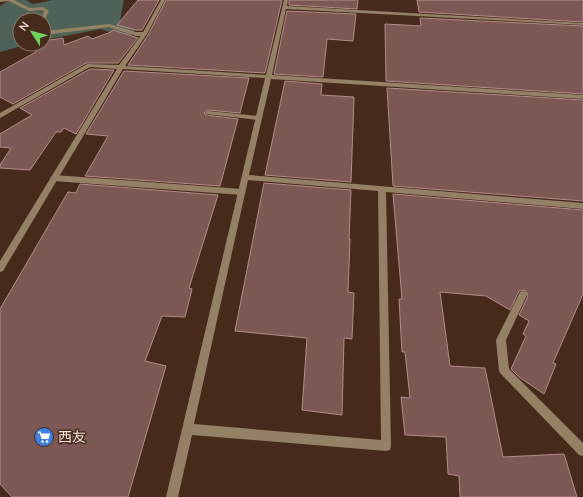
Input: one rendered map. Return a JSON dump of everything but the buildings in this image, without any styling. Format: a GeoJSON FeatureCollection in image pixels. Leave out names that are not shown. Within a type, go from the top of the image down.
{"type":"FeatureCollection","features":[{"type":"Feature","properties":{"kind":"street"},"geometry":{"type":"LineString","coordinates":[[0,0],[10,0],[29,10],[44,8],[47,12]]}},
{"type":"Feature","properties":{"kind":"street"},"geometry":{"type":"LineString","coordinates":[[0,268],[121,68],[144,34],[163,0]]}},
{"type":"Feature","properties":{"kind":"street"},"geometry":{"type":"LineString","coordinates":[[172,497],[285,4],[583,24]]}},
{"type":"Feature","properties":{"kind":"street"},"geometry":{"type":"LineString","coordinates":[[52,31],[109,25],[136,34],[144,34]]}},
{"type":"Feature","properties":{"kind":"street"},"geometry":{"type":"LineString","coordinates":[[0,116],[89,65],[583,97]]}},
{"type":"Feature","properties":{"kind":"street"},"geometry":{"type":"LineString","coordinates":[[208,114],[259,118]]}},
{"type":"Feature","properties":{"kind":"street"},"geometry":{"type":"LineString","coordinates":[[54,178],[242,192]]}},
{"type":"Feature","properties":{"kind":"street"},"geometry":{"type":"LineString","coordinates":[[245,178],[583,206]]}},
{"type":"Feature","properties":{"kind":"street"},"geometry":{"type":"LineString","coordinates":[[188,429],[386,446],[382,189]]}},
{"type":"Feature","properties":{"kind":"street"},"geometry":{"type":"LineString","coordinates":[[523,295],[501,340],[504,371],[583,451]]}},
{"type":"Feature","properties":{"kind":"green space"},"geometry":{"type":"Polygon","coordinates":[[[10,0],[26,0],[33,4],[53,0],[124,0],[120,20],[137,25],[129,39],[101,29],[52,38],[52,12],[12,12],[12,49],[0,52],[0,6],[10,0]]]}},
{"type":"Feature","properties":{"kind":"place","name":"西友"},"geometry":{"type":"Point","coordinates":[44,437]}}]}
